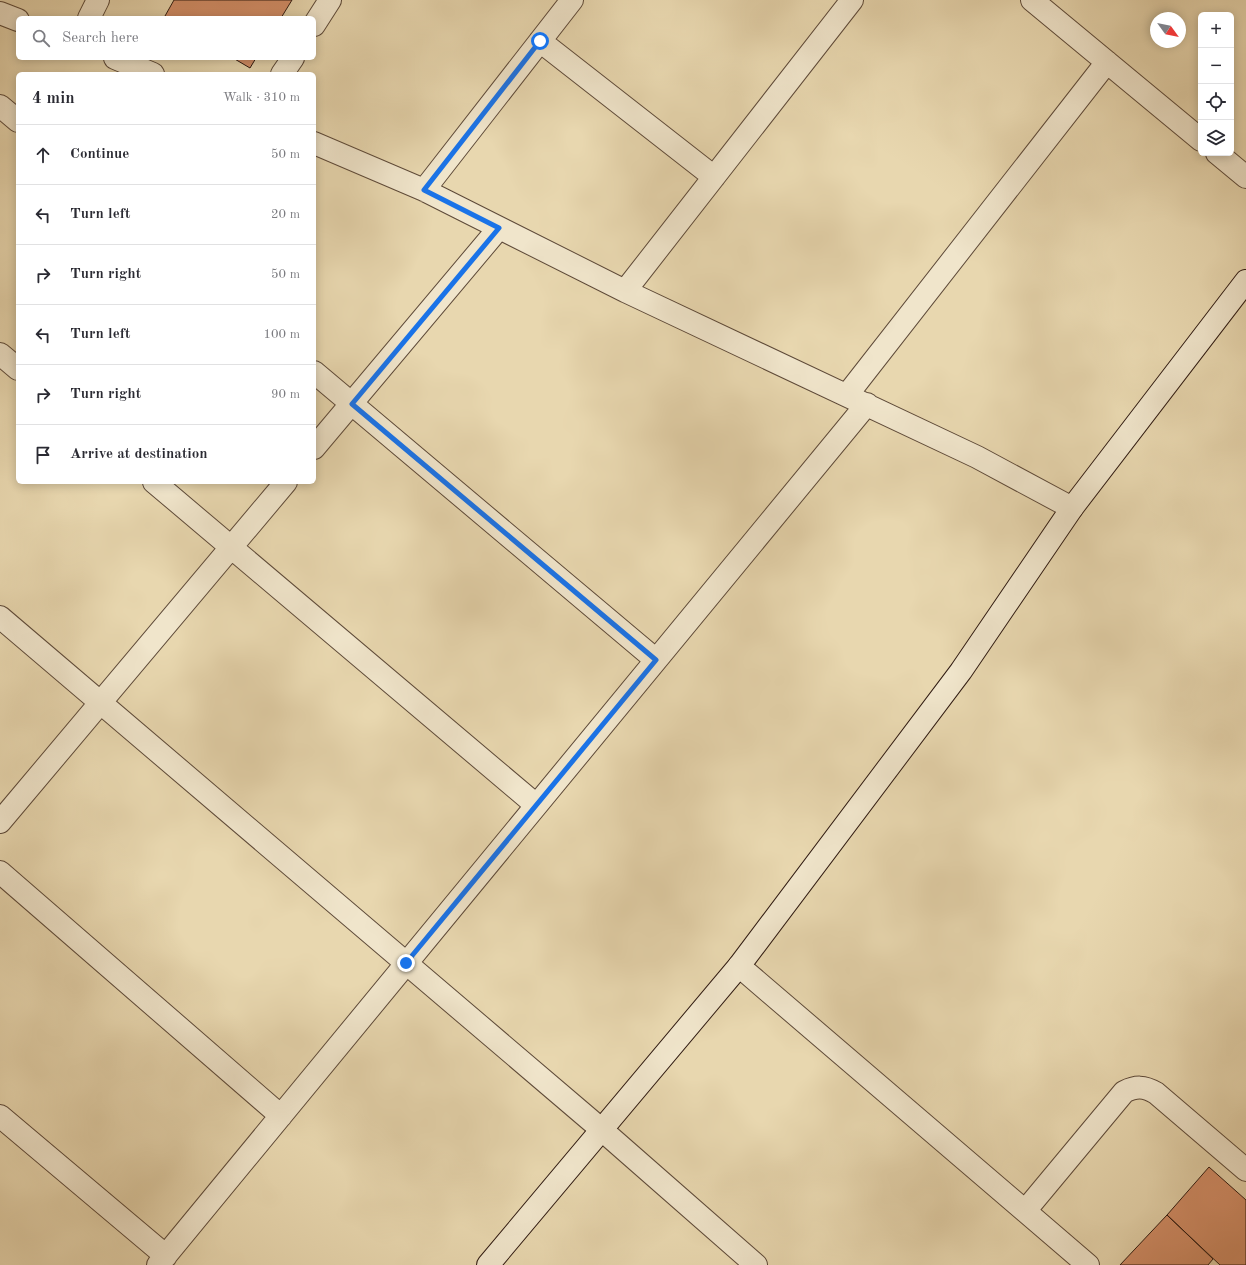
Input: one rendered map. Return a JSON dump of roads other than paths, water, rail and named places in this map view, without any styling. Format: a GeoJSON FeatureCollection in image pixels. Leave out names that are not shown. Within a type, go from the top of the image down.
{"type":"FeatureCollection","features":[{"type":"Feature","properties":{"kind":"street"},"geometry":{"type":"LineString","coordinates":[[91,16],[98,0]]}},
{"type":"Feature","properties":{"kind":"street"},"geometry":{"type":"LineString","coordinates":[[316,22],[330,0]]}},
{"type":"Feature","properties":{"kind":"street"},"geometry":{"type":"LineString","coordinates":[[424,190],[572,0]]}},
{"type":"Feature","properties":{"kind":"street"},"geometry":{"type":"LineString","coordinates":[[625,291],[852,0]]}},
{"type":"Feature","properties":{"kind":"street"},"geometry":{"type":"LineString","coordinates":[[1032,0],[1198,138]]}},
{"type":"Feature","properties":{"kind":"street"},"geometry":{"type":"LineString","coordinates":[[0,13],[16,19]]}},
{"type":"Feature","properties":{"kind":"street"},"geometry":{"type":"LineString","coordinates":[[540,41],[714,177]]}},
{"type":"Feature","properties":{"kind":"street"},"geometry":{"type":"LineString","coordinates":[[120,60],[148,72]]}},
{"type":"Feature","properties":{"kind":"street"},"geometry":{"type":"LineString","coordinates":[[283,72],[291,60]]}},
{"type":"Feature","properties":{"kind":"street"},"geometry":{"type":"LineString","coordinates":[[847,395],[1107,62]]}},
{"type":"Feature","properties":{"kind":"street"},"geometry":{"type":"LineString","coordinates":[[0,106],[16,119]]}},
{"type":"Feature","properties":{"kind":"street"},"geometry":{"type":"LineString","coordinates":[[316,144],[424,190],[625,291],[977,457],[1072,508]]}},
{"type":"Feature","properties":{"kind":"street"},"geometry":{"type":"LineString","coordinates":[[1221,156],[1246,177]]}},
{"type":"Feature","properties":{"kind":"street"},"geometry":{"type":"LineString","coordinates":[[316,446],[499,228]]}},
{"type":"Feature","properties":{"kind":"street"},"geometry":{"type":"LineString","coordinates":[[488,1265],[739,966],[961,671],[1072,508],[1246,281]]}},
{"type":"Feature","properties":{"kind":"street"},"geometry":{"type":"LineString","coordinates":[[0,354],[16,367]]}},
{"type":"Feature","properties":{"kind":"street"},"geometry":{"type":"LineString","coordinates":[[316,374],[656,660]]}},
{"type":"Feature","properties":{"kind":"street"},"geometry":{"type":"LineString","coordinates":[[0,1116],[162,1260],[866,404]]}},
{"type":"Feature","properties":{"kind":"street"},"geometry":{"type":"LineString","coordinates":[[156,484],[232,546],[536,805]]}},
{"type":"Feature","properties":{"kind":"street"},"geometry":{"type":"LineString","coordinates":[[0,822],[284,484]]}},
{"type":"Feature","properties":{"kind":"street"},"geometry":{"type":"LineString","coordinates":[[0,617],[602,1130],[756,1265]]}},
{"type":"Feature","properties":{"kind":"street"},"geometry":{"type":"LineString","coordinates":[[0,872],[281,1116]]}},
{"type":"Feature","properties":{"kind":"street"},"geometry":{"type":"LineString","coordinates":[[739,966],[1088,1265]]}},
{"type":"Feature","properties":{"kind":"street"},"geometry":{"type":"LineString","coordinates":[[1025,1211],[1124,1092],[1133,1087],[1147,1088],[1156,1093],[1246,1170]]}}]}
